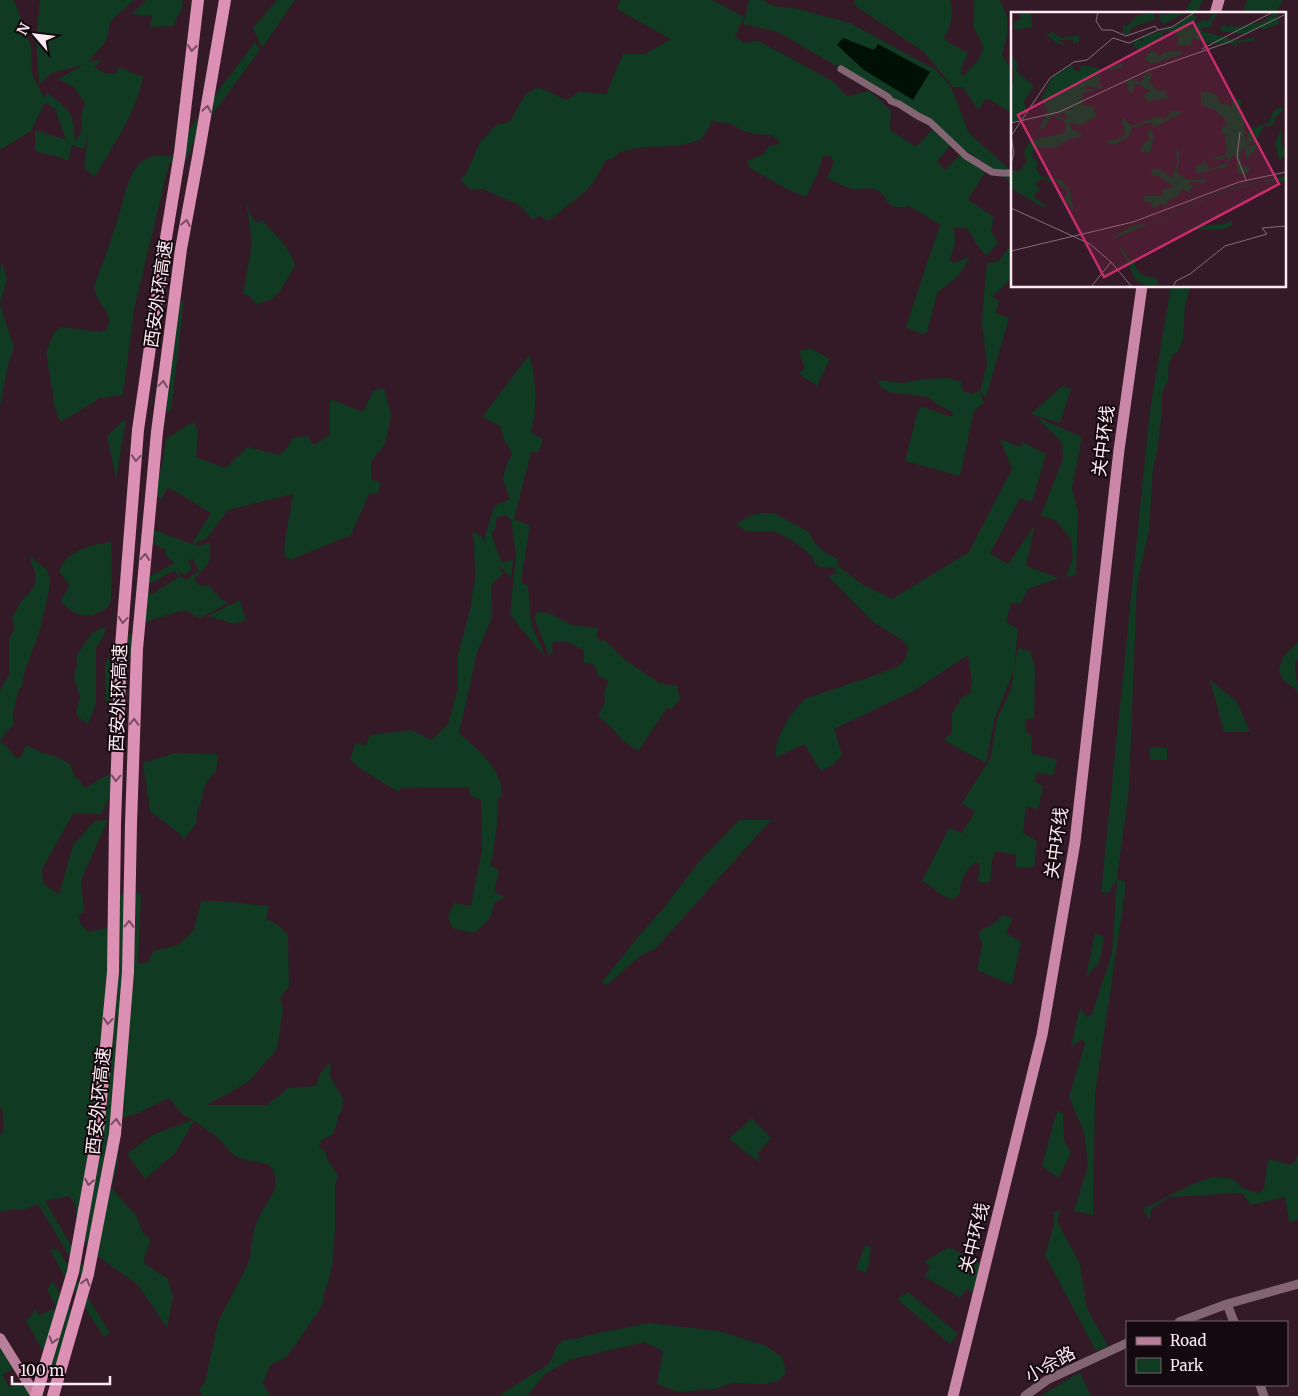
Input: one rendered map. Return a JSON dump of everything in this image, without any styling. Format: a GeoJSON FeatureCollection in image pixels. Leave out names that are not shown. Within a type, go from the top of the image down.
{"type":"FeatureCollection","features":[{"type":"Feature","properties":{"kind":"highway","name":"西安外环高速"},"geometry":{"type":"LineString","coordinates":[[36,1396],[73,1272],[98,1132],[113,972],[115,824],[121,646],[138,430],[180,153],[198,0]]}},
{"type":"Feature","properties":{"kind":"highway","name":"西安外环高速"},"geometry":{"type":"LineString","coordinates":[[52,1396],[88,1274],[114,1134],[128,972],[137,649],[156,432],[181,249],[225,0]]}},
{"type":"Feature","properties":{"kind":"highway","name":"关中环线"},"geometry":{"type":"LineString","coordinates":[[953,1396],[1042,1035],[1070,871],[1119,450],[1142,288]]}},
{"type":"Feature","properties":{"kind":"highway","name":"关中环线"},"geometry":{"type":"LineString","coordinates":[[959,1396],[1048,1036],[1081,843],[1125,450],[1148,288]]}},
{"type":"Feature","properties":{"kind":"main road"},"geometry":{"type":"LineString","coordinates":[[0,1338],[36,1396]]}},
{"type":"Feature","properties":{"kind":"street"},"geometry":{"type":"LineString","coordinates":[[841,69],[888,97],[891,101],[930,122],[966,156],[992,172],[1011,173]]}},
{"type":"Feature","properties":{"kind":"street"},"geometry":{"type":"LineString","coordinates":[[1182,1321],[1227,1304],[1298,1284]]}},
{"type":"Feature","properties":{"kind":"street"},"geometry":{"type":"LineString","coordinates":[[1227,1304],[1234,1321]]}},
{"type":"Feature","properties":{"kind":"street","name":"小佘路"},"geometry":{"type":"LineString","coordinates":[[1025,1396],[1047,1380],[1125,1343]]}},
{"type":"Feature","properties":{"kind":"green space"},"geometry":{"type":"Polygon","coordinates":[[[0,0],[13,0],[16,5],[31,47],[32,74],[44,98],[47,93],[63,105],[69,113],[74,124],[75,141],[82,131],[81,116],[85,104],[74,87],[58,79],[85,64],[52,73],[39,84],[36,41],[40,0],[134,0],[110,22],[107,40],[88,62],[102,60],[94,67],[104,73],[115,74],[119,67],[143,77],[130,116],[95,177],[84,168],[88,135],[84,149],[72,145],[68,161],[35,151],[35,130],[66,140],[55,109],[45,102],[31,131],[0,150],[0,0]]]}},
{"type":"Feature","properties":{"kind":"green space"},"geometry":{"type":"Polygon","coordinates":[[[146,0],[182,0],[183,6],[173,26],[150,27],[152,16],[131,14],[146,0]]]}},
{"type":"Feature","properties":{"kind":"green space"},"geometry":{"type":"Polygon","coordinates":[[[277,0],[295,0],[262,48],[253,28],[277,0]]]}},
{"type":"Feature","properties":{"kind":"green space"},"geometry":{"type":"Polygon","coordinates":[[[620,0],[712,0],[744,17],[735,36],[744,43],[759,41],[834,82],[847,96],[870,91],[891,111],[890,130],[916,147],[935,127],[952,144],[937,161],[944,169],[962,153],[987,169],[968,200],[994,217],[991,231],[998,243],[986,256],[968,230],[965,228],[954,228],[955,243],[950,260],[954,263],[970,257],[959,275],[938,292],[927,332],[921,334],[906,327],[941,225],[909,206],[900,207],[890,204],[882,194],[871,188],[853,189],[827,178],[834,162],[830,156],[823,156],[816,177],[806,197],[787,189],[750,168],[747,161],[764,154],[769,146],[780,144],[771,135],[755,134],[741,130],[730,123],[711,120],[710,126],[700,140],[677,146],[642,147],[620,152],[613,158],[606,160],[595,180],[585,192],[548,221],[538,215],[534,220],[519,205],[483,189],[470,190],[460,179],[466,174],[480,142],[488,135],[491,129],[499,124],[510,121],[525,95],[538,87],[566,100],[579,92],[606,94],[623,54],[645,54],[671,39],[617,9],[620,0]]]}},
{"type":"Feature","properties":{"kind":"green space"},"geometry":{"type":"Polygon","coordinates":[[[749,0],[763,0],[773,6],[794,8],[850,23],[936,70],[951,87],[969,133],[1011,169],[1011,184],[1001,174],[955,144],[933,122],[778,32],[743,24],[749,0]]]}},
{"type":"Feature","properties":{"kind":"green space"},"geometry":{"type":"Polygon","coordinates":[[[855,0],[950,0],[951,19],[944,38],[949,43],[968,53],[961,69],[962,77],[979,59],[982,50],[974,27],[974,0],[999,0],[1006,13],[1008,27],[1002,55],[1011,68],[1011,112],[986,98],[978,110],[963,87],[953,87],[924,52],[854,5],[855,0]]]}},
{"type":"Feature","properties":{"kind":"green space"},"geometry":{"type":"Polygon","coordinates":[[[1192,0],[1203,0],[1197,12],[1184,12],[1192,0]]]}},
{"type":"Feature","properties":{"kind":"green space"},"geometry":{"type":"Polygon","coordinates":[[[1247,0],[1283,0],[1276,12],[1244,12],[1247,0]]]}},
{"type":"Feature","properties":{"kind":"green space"},"geometry":{"type":"Polygon","coordinates":[[[255,42],[260,50],[196,136],[185,163],[169,163],[134,310],[123,395],[99,398],[60,422],[55,408],[46,352],[54,333],[60,327],[101,332],[107,329],[108,316],[98,299],[94,287],[131,176],[139,164],[150,157],[171,157],[181,140],[255,42]]]}},
{"type":"Feature","properties":{"kind":"green space"},"geometry":{"type":"Polygon","coordinates":[[[245,202],[254,220],[257,223],[262,220],[282,242],[290,253],[295,266],[280,291],[272,299],[256,305],[251,297],[243,294],[252,245],[245,202]]]}},
{"type":"Feature","properties":{"kind":"green space"},"geometry":{"type":"Polygon","coordinates":[[[1009,247],[1011,248],[1011,274],[1009,281],[992,297],[999,301],[996,313],[1009,318],[986,397],[980,392],[987,363],[982,324],[983,304],[987,263],[998,262],[1009,247]]]}},
{"type":"Feature","properties":{"kind":"green space"},"geometry":{"type":"Polygon","coordinates":[[[2,262],[7,279],[0,304],[0,270],[2,262]]]}},
{"type":"Feature","properties":{"kind":"green space"},"geometry":{"type":"Polygon","coordinates":[[[1171,288],[1190,288],[1185,307],[1183,339],[1178,352],[1173,354],[1169,363],[1168,380],[1162,393],[1162,411],[1153,469],[1149,530],[1137,585],[1129,789],[1117,879],[1125,881],[1125,892],[1095,1095],[1093,1215],[1074,1211],[1088,1166],[1084,1132],[1069,1097],[1085,1044],[1083,1039],[1071,1046],[1080,1008],[1087,1017],[1092,1014],[1112,953],[1117,881],[1109,893],[1101,892],[1150,410],[1171,288]]]}},
{"type":"Feature","properties":{"kind":"green space"},"geometry":{"type":"Polygon","coordinates":[[[184,300],[171,411],[153,410],[166,326],[176,305],[184,300]]]}},
{"type":"Feature","properties":{"kind":"green space"},"geometry":{"type":"Polygon","coordinates":[[[0,304],[14,347],[8,365],[0,407],[0,304]]]}},
{"type":"Feature","properties":{"kind":"green space"},"geometry":{"type":"Polygon","coordinates":[[[810,348],[830,359],[817,386],[799,374],[804,369],[799,351],[810,348]]]}},
{"type":"Feature","properties":{"kind":"green space"},"geometry":{"type":"Polygon","coordinates":[[[529,355],[533,369],[535,392],[535,413],[531,433],[543,439],[539,452],[531,452],[514,519],[530,526],[521,582],[528,586],[531,624],[546,658],[510,615],[516,554],[511,520],[505,515],[496,518],[496,528],[491,532],[501,562],[513,560],[511,577],[498,565],[503,574],[491,585],[492,617],[477,653],[459,733],[493,767],[500,781],[502,797],[498,797],[497,825],[491,866],[499,870],[494,892],[505,897],[494,903],[490,919],[474,933],[452,928],[448,917],[454,903],[471,906],[482,850],[481,800],[471,796],[469,787],[401,788],[399,792],[364,771],[350,760],[355,743],[366,745],[370,735],[411,730],[431,740],[448,724],[458,688],[458,655],[470,609],[475,577],[472,531],[481,536],[487,545],[484,538],[495,506],[510,499],[503,479],[506,466],[512,454],[504,440],[500,426],[482,417],[529,355]]]}},
{"type":"Feature","properties":{"kind":"green space"},"geometry":{"type":"Polygon","coordinates":[[[949,378],[961,382],[963,391],[971,394],[979,391],[984,402],[974,411],[960,476],[905,461],[919,407],[953,416],[951,411],[928,398],[885,390],[880,386],[878,380],[903,383],[923,379],[949,378]]]}},
{"type":"Feature","properties":{"kind":"green space"},"geometry":{"type":"Polygon","coordinates":[[[1062,386],[1071,389],[1060,423],[1031,414],[1062,386]]]}},
{"type":"Feature","properties":{"kind":"green space"},"geometry":{"type":"Polygon","coordinates":[[[384,388],[391,415],[385,444],[371,462],[371,479],[381,483],[377,494],[369,494],[351,535],[290,560],[284,556],[293,494],[228,510],[207,538],[193,544],[199,546],[210,542],[208,564],[194,579],[199,585],[209,586],[221,599],[228,603],[200,618],[184,610],[145,622],[145,579],[175,563],[166,556],[166,550],[147,541],[149,528],[192,544],[211,513],[168,487],[161,499],[153,496],[162,465],[166,439],[189,424],[195,423],[198,432],[196,457],[225,468],[248,447],[279,455],[287,448],[293,438],[307,436],[314,445],[330,435],[330,399],[363,412],[373,391],[384,388]],[[193,559],[188,560],[192,569],[185,575],[178,570],[180,576],[186,580],[199,571],[193,559]],[[173,571],[146,586],[151,595],[180,576],[173,571]]]}},
{"type":"Feature","properties":{"kind":"green space"},"geometry":{"type":"Polygon","coordinates":[[[1036,417],[1082,437],[1072,488],[1078,512],[1076,575],[1066,577],[1073,557],[1071,539],[1056,521],[1041,515],[1063,459],[1062,442],[1036,417]]]}},
{"type":"Feature","properties":{"kind":"green space"},"geometry":{"type":"Polygon","coordinates":[[[126,420],[116,479],[107,436],[126,420]]]}},
{"type":"Feature","properties":{"kind":"green space"},"geometry":{"type":"Polygon","coordinates":[[[1000,439],[1020,447],[1023,442],[1046,454],[1032,502],[1020,498],[990,553],[1008,564],[1035,525],[1026,566],[1059,578],[1028,589],[1021,603],[1011,603],[1006,622],[1018,629],[1014,669],[1018,648],[1030,651],[1035,668],[1034,718],[1026,719],[1025,731],[1032,736],[1031,753],[1057,760],[1053,775],[1036,773],[1035,782],[1043,786],[1038,809],[1026,807],[1023,833],[1037,841],[1034,867],[1016,868],[1016,855],[996,851],[992,862],[990,882],[982,883],[977,880],[980,864],[976,862],[962,880],[960,893],[954,899],[941,894],[922,881],[949,828],[962,833],[975,812],[962,803],[991,757],[997,719],[1011,689],[1014,670],[995,717],[986,763],[944,739],[951,734],[952,713],[962,697],[970,694],[972,682],[968,655],[913,691],[834,729],[842,755],[834,764],[821,771],[804,744],[775,758],[777,741],[788,719],[804,699],[897,667],[905,659],[908,647],[902,640],[873,622],[828,576],[838,573],[834,568],[820,567],[814,563],[813,557],[781,534],[772,531],[746,531],[736,524],[749,516],[774,513],[809,532],[813,541],[822,550],[839,560],[837,565],[863,585],[892,599],[969,552],[1012,469],[1000,439]]]}},
{"type":"Feature","properties":{"kind":"green space"},"geometry":{"type":"Polygon","coordinates":[[[111,542],[112,564],[107,567],[112,565],[111,601],[106,609],[91,616],[76,614],[60,602],[69,585],[59,571],[74,553],[88,547],[111,542]]]}},
{"type":"Feature","properties":{"kind":"green space"},"geometry":{"type":"Polygon","coordinates":[[[30,556],[47,570],[50,580],[48,595],[39,633],[24,673],[22,686],[18,691],[13,714],[13,726],[0,741],[0,690],[9,675],[9,639],[15,629],[12,618],[20,603],[34,587],[36,580],[30,556]]]}},
{"type":"Feature","properties":{"kind":"green space"},"geometry":{"type":"Polygon","coordinates":[[[240,600],[246,620],[234,624],[208,616],[240,600]]]}},
{"type":"Feature","properties":{"kind":"green space"},"geometry":{"type":"Polygon","coordinates":[[[538,612],[549,613],[572,625],[598,628],[597,637],[602,643],[601,639],[608,643],[625,660],[661,684],[677,686],[680,699],[672,709],[667,708],[638,751],[622,740],[598,716],[605,702],[604,693],[608,681],[597,675],[595,665],[584,663],[584,650],[568,642],[553,642],[553,652],[549,655],[534,618],[538,612]]]}},
{"type":"Feature","properties":{"kind":"green space"},"geometry":{"type":"Polygon","coordinates":[[[106,626],[104,635],[96,648],[96,704],[88,724],[78,717],[76,713],[80,697],[74,677],[77,663],[76,656],[92,633],[106,626]]]}},
{"type":"Feature","properties":{"kind":"green space"},"geometry":{"type":"Polygon","coordinates":[[[129,634],[142,634],[120,672],[120,700],[106,701],[105,664],[109,657],[126,657],[129,634]]]}},
{"type":"Feature","properties":{"kind":"green space"},"geometry":{"type":"Polygon","coordinates":[[[1298,642],[1298,660],[1295,662],[1295,666],[1298,691],[1283,680],[1279,670],[1283,657],[1298,642]]]}},
{"type":"Feature","properties":{"kind":"green space"},"geometry":{"type":"Polygon","coordinates":[[[1210,680],[1237,702],[1250,732],[1224,732],[1210,680]]]}},
{"type":"Feature","properties":{"kind":"green space"},"geometry":{"type":"Polygon","coordinates":[[[0,742],[17,759],[22,755],[26,745],[70,764],[75,777],[85,788],[104,777],[123,770],[101,814],[73,814],[42,869],[43,883],[59,895],[73,845],[95,821],[108,820],[81,880],[84,912],[78,915],[81,925],[89,932],[111,927],[111,900],[127,891],[141,894],[138,964],[148,962],[153,951],[178,945],[194,930],[201,901],[269,906],[266,919],[278,925],[288,935],[289,986],[280,998],[283,1009],[277,1049],[248,1082],[207,1105],[267,1105],[288,1088],[316,1086],[320,1073],[331,1062],[330,1076],[343,1099],[342,1110],[338,1116],[333,1134],[322,1140],[319,1146],[325,1151],[328,1161],[338,1177],[335,1185],[335,1231],[329,1280],[320,1309],[296,1344],[285,1358],[270,1365],[263,1383],[270,1396],[201,1396],[202,1394],[199,1390],[205,1382],[218,1322],[249,1262],[254,1229],[276,1187],[274,1171],[268,1164],[237,1157],[217,1137],[194,1121],[175,1153],[145,1179],[127,1154],[152,1135],[193,1120],[182,1114],[169,1098],[138,1113],[116,1120],[119,1140],[118,1161],[112,1186],[108,1184],[137,1217],[142,1232],[151,1240],[144,1258],[145,1264],[168,1279],[173,1297],[167,1328],[138,1285],[89,1250],[76,1225],[76,1205],[69,1196],[45,1201],[89,1276],[86,1284],[38,1204],[23,1210],[0,1212],[0,1135],[4,1131],[2,1108],[0,1107],[0,742]]]}},
{"type":"Feature","properties":{"kind":"green space"},"geometry":{"type":"Polygon","coordinates":[[[1150,747],[1167,748],[1167,760],[1150,760],[1150,747]]]}},
{"type":"Feature","properties":{"kind":"green space"},"geometry":{"type":"Polygon","coordinates":[[[175,753],[218,754],[216,771],[207,781],[203,791],[202,800],[197,811],[196,824],[184,839],[150,811],[143,763],[175,753]]]}},
{"type":"Feature","properties":{"kind":"green space"},"geometry":{"type":"Polygon","coordinates":[[[739,820],[771,820],[655,949],[642,955],[607,985],[602,982],[698,863],[739,820]]]}},
{"type":"Feature","properties":{"kind":"green space"},"geometry":{"type":"Polygon","coordinates":[[[1004,915],[1013,919],[1006,933],[1021,942],[1012,985],[977,970],[982,945],[979,933],[1004,915]]]}},
{"type":"Feature","properties":{"kind":"green space"},"geometry":{"type":"Polygon","coordinates":[[[1095,933],[1104,937],[1099,963],[1086,977],[1095,933]]]}},
{"type":"Feature","properties":{"kind":"green space"},"geometry":{"type":"Polygon","coordinates":[[[1057,1110],[1063,1114],[1064,1141],[1071,1152],[1059,1178],[1042,1166],[1057,1110]]]}},
{"type":"Feature","properties":{"kind":"green space"},"geometry":{"type":"Polygon","coordinates":[[[752,1118],[771,1138],[758,1153],[760,1163],[729,1139],[752,1118]]]}},
{"type":"Feature","properties":{"kind":"green space"},"geometry":{"type":"Polygon","coordinates":[[[1298,1154],[1298,1220],[1289,1222],[1285,1197],[1251,1205],[1242,1193],[1170,1197],[1151,1209],[1150,1220],[1143,1209],[1193,1184],[1213,1177],[1233,1179],[1244,1189],[1258,1193],[1264,1188],[1268,1160],[1291,1165],[1296,1160],[1298,1154]]]}},
{"type":"Feature","properties":{"kind":"green space"},"geometry":{"type":"Polygon","coordinates":[[[1061,1210],[1057,1221],[1080,1264],[1087,1309],[1108,1346],[1096,1351],[1045,1255],[1053,1228],[1055,1213],[1047,1214],[1061,1210]]]}},
{"type":"Feature","properties":{"kind":"green space"},"geometry":{"type":"Polygon","coordinates":[[[865,1245],[871,1247],[867,1273],[856,1269],[865,1245]]]}},
{"type":"Feature","properties":{"kind":"green space"},"geometry":{"type":"Polygon","coordinates":[[[949,1247],[984,1265],[973,1292],[966,1289],[960,1298],[924,1276],[930,1267],[925,1261],[949,1247]]]}},
{"type":"Feature","properties":{"kind":"green space"},"geometry":{"type":"Polygon","coordinates":[[[58,1249],[110,1333],[104,1337],[68,1282],[50,1250],[58,1249]]]}},
{"type":"Feature","properties":{"kind":"green space"},"geometry":{"type":"Polygon","coordinates":[[[52,1281],[78,1321],[54,1370],[26,1321],[35,1309],[40,1315],[57,1307],[47,1290],[52,1281]]]}},
{"type":"Feature","properties":{"kind":"green space"},"geometry":{"type":"Polygon","coordinates":[[[908,1292],[958,1334],[950,1344],[897,1299],[908,1292]]]}},
{"type":"Feature","properties":{"kind":"green space"},"geometry":{"type":"Polygon","coordinates":[[[649,1323],[719,1331],[766,1346],[782,1357],[786,1373],[778,1381],[765,1384],[732,1383],[714,1389],[677,1392],[657,1384],[663,1351],[645,1342],[572,1359],[545,1374],[527,1396],[499,1396],[547,1365],[552,1359],[556,1347],[563,1340],[576,1339],[649,1323]]]}},
{"type":"Feature","properties":{"kind":"green space"},"geometry":{"type":"Polygon","coordinates":[[[0,1333],[19,1365],[2,1375],[9,1387],[31,1379],[44,1396],[0,1396],[0,1333]]]}},
{"type":"Feature","properties":{"kind":"green space"},"geometry":{"type":"Polygon","coordinates":[[[1080,1372],[1091,1396],[1041,1396],[1080,1372]]]}},
{"type":"Feature","properties":{"kind":"shaded area"},"geometry":{"type":"Polygon","coordinates":[[[843,38],[874,50],[878,44],[930,72],[913,100],[864,70],[837,45],[843,38]]]}}]}
